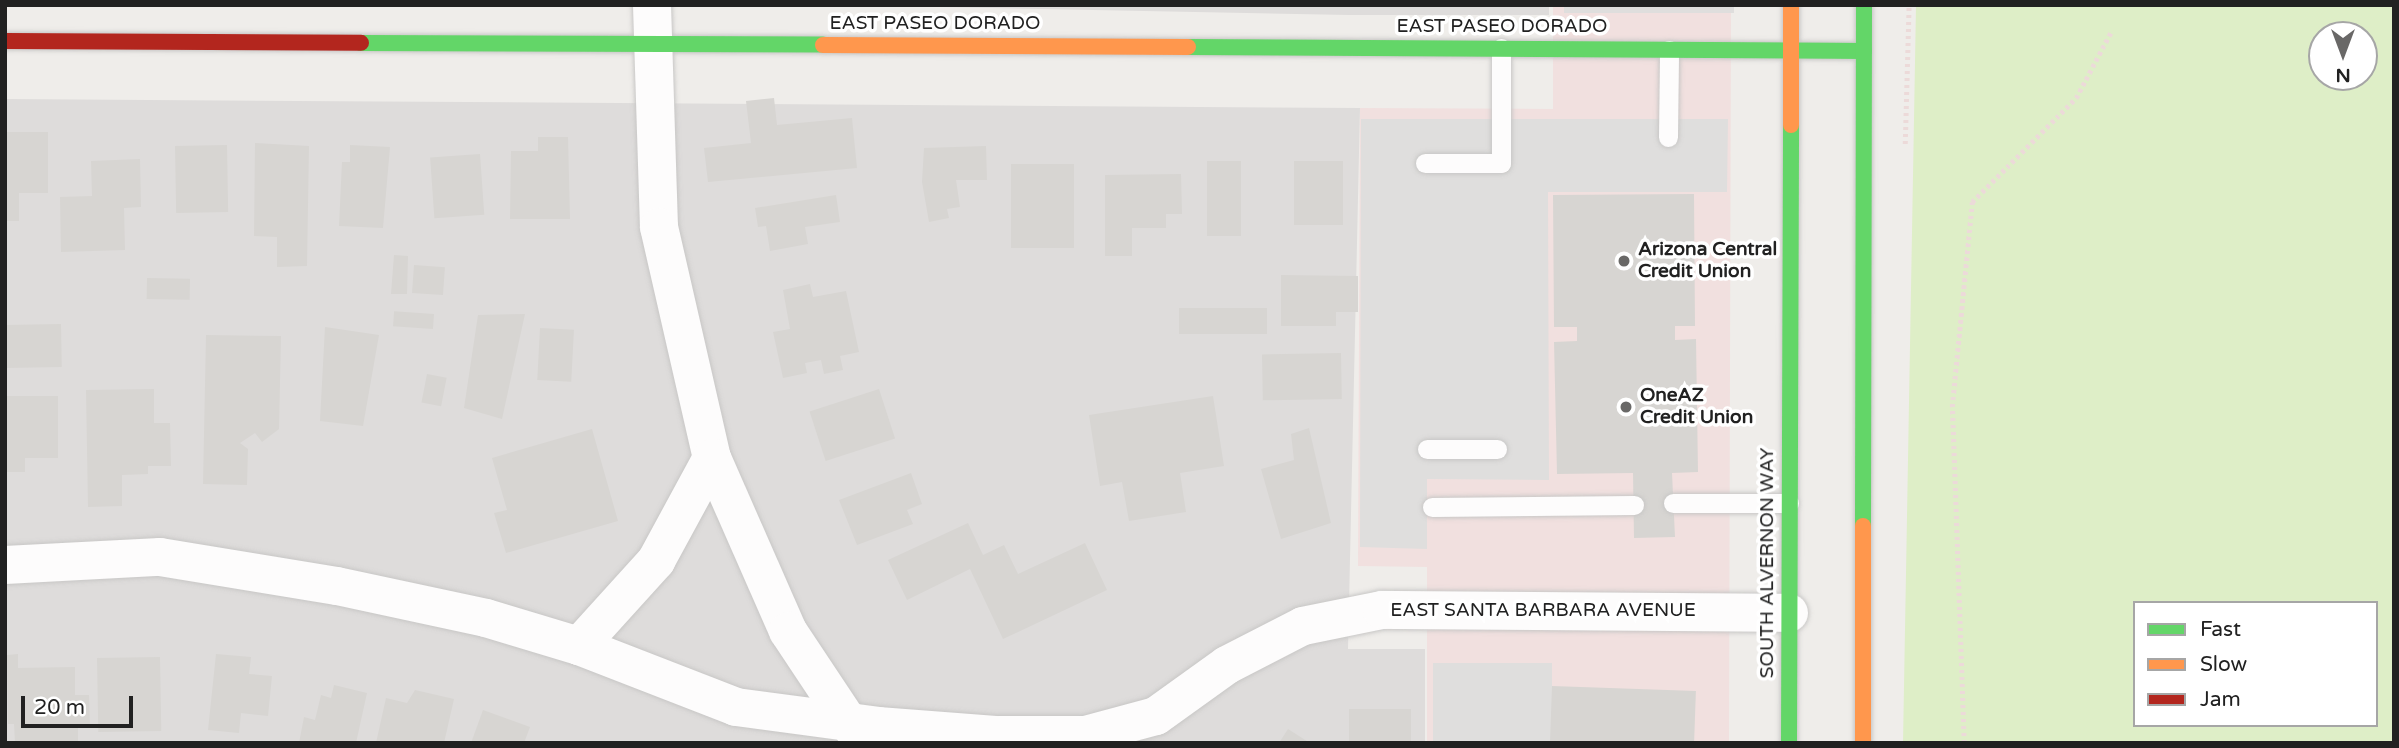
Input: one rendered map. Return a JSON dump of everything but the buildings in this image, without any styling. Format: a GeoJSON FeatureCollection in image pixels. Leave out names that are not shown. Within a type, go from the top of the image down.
{"type":"FeatureCollection","features":[{"type":"Feature","properties":{"kind":"street"},"geometry":{"type":"LineString","coordinates":[[652,5],[659,227],[712,458],[788,631],[856,733]]}},
{"type":"Feature","properties":{"kind":"street","name":"SOUTH ALVERNON WAY"},"geometry":{"type":"LineString","coordinates":[[1789,743],[1791,5]]}},
{"type":"Feature","properties":{"kind":"street"},"geometry":{"type":"LineString","coordinates":[[1863,743],[1864,5]]}},
{"type":"Feature","properties":{"kind":"street","name":"EAST PASEO DORADO"},"geometry":{"type":"LineString","coordinates":[[5,41],[1864,51]]}},
{"type":"Feature","properties":{"kind":"street"},"geometry":{"type":"LineString","coordinates":[[579,646],[656,561],[712,458]]}},
{"type":"Feature","properties":{"kind":"street","name":"EAST SANTA BARBARA AVENUE"},"geometry":{"type":"LineString","coordinates":[[5,565],[160,556],[337,586],[486,618],[579,646],[736,707],[856,733],[1085,735],[1152,729],[1227,665],[1303,626],[1382,610],[1789,613]]}},
{"type":"Feature","properties":{"kind":"lane"},"geometry":{"type":"LineString","coordinates":[[1425,163],[1501,163],[1501,48]]}},
{"type":"Feature","properties":{"kind":"lane"},"geometry":{"type":"LineString","coordinates":[[1668,136],[1669,50]]}},
{"type":"Feature","properties":{"kind":"lane"},"geometry":{"type":"LineString","coordinates":[[1427,449],[1497,449]]}},
{"type":"Feature","properties":{"kind":"lane"},"geometry":{"type":"LineString","coordinates":[[1673,503],[1789,503]]}},
{"type":"Feature","properties":{"kind":"lane"},"geometry":{"type":"LineString","coordinates":[[1432,507],[1634,505]]}},
{"type":"Feature","properties":{"kind":"path"},"geometry":{"type":"LineString","coordinates":[[1964,743],[1952,407],[1972,202],[2076,98],[2111,32]]}},
{"type":"Feature","properties":{"kind":"shaded area"},"geometry":{"type":"Polygon","coordinates":[[[835,5],[1549,5],[1549,15],[1349,15],[835,5]]]}},
{"type":"Feature","properties":{"kind":"shaded area"},"geometry":{"type":"Polygon","coordinates":[[[1553,5],[1731,5],[1729,743],[1427,743],[1427,567],[1358,566],[1360,108],[1553,109],[1553,5]]]}},
{"type":"Feature","properties":{"kind":"shaded area"},"geometry":{"type":"Polygon","coordinates":[[[1564,5],[1734,5],[1734,13],[1564,13],[1564,5]]]}},
{"type":"Feature","properties":{"kind":"shaded area"},"geometry":{"type":"Polygon","coordinates":[[[5,99],[1360,108],[1348,649],[1425,649],[1425,743],[5,743],[5,99]]]}},
{"type":"Feature","properties":{"kind":"shaded area"},"geometry":{"type":"Polygon","coordinates":[[[1361,119],[1728,119],[1727,192],[1548,192],[1549,480],[1427,479],[1427,549],[1360,547],[1361,119]]]}},
{"type":"Feature","properties":{"kind":"shaded area"},"geometry":{"type":"Polygon","coordinates":[[[1433,663],[1552,663],[1552,743],[1433,743],[1433,663]]]}},
{"type":"Feature","properties":{"kind":"green space"},"geometry":{"type":"Polygon","coordinates":[[[1916,5],[2394,5],[2394,743],[1903,743],[1916,5]]]}},
{"type":"Feature","properties":{"kind":"traffic: fast"},"geometry":{"type":"LineString","coordinates":[[1863,526],[1864,5]]}},
{"type":"Feature","properties":{"kind":"traffic: fast"},"geometry":{"type":"LineString","coordinates":[[361,43],[823,45]]}},
{"type":"Feature","properties":{"kind":"traffic: fast"},"geometry":{"type":"LineString","coordinates":[[1188,47],[1864,51]]}},
{"type":"Feature","properties":{"kind":"traffic: fast"},"geometry":{"type":"LineString","coordinates":[[1789,743],[1791,125]]}},
{"type":"Feature","properties":{"kind":"traffic: slow"},"geometry":{"type":"LineString","coordinates":[[1791,5],[1791,125]]}},
{"type":"Feature","properties":{"kind":"traffic: slow"},"geometry":{"type":"LineString","coordinates":[[823,45],[1188,47]]}},
{"type":"Feature","properties":{"kind":"traffic: slow"},"geometry":{"type":"LineString","coordinates":[[1863,526],[1863,743]]}},
{"type":"Feature","properties":{"kind":"traffic: jam"},"geometry":{"type":"LineString","coordinates":[[5,41],[361,43]]}},
{"type":"Feature","properties":{"kind":"place","name":"Arizona Central Credit Union"},"geometry":{"type":"Point","coordinates":[1624,261]}},
{"type":"Feature","properties":{"kind":"place","name":"OneAZ Credit Union"},"geometry":{"type":"Point","coordinates":[1626,407]}}]}
